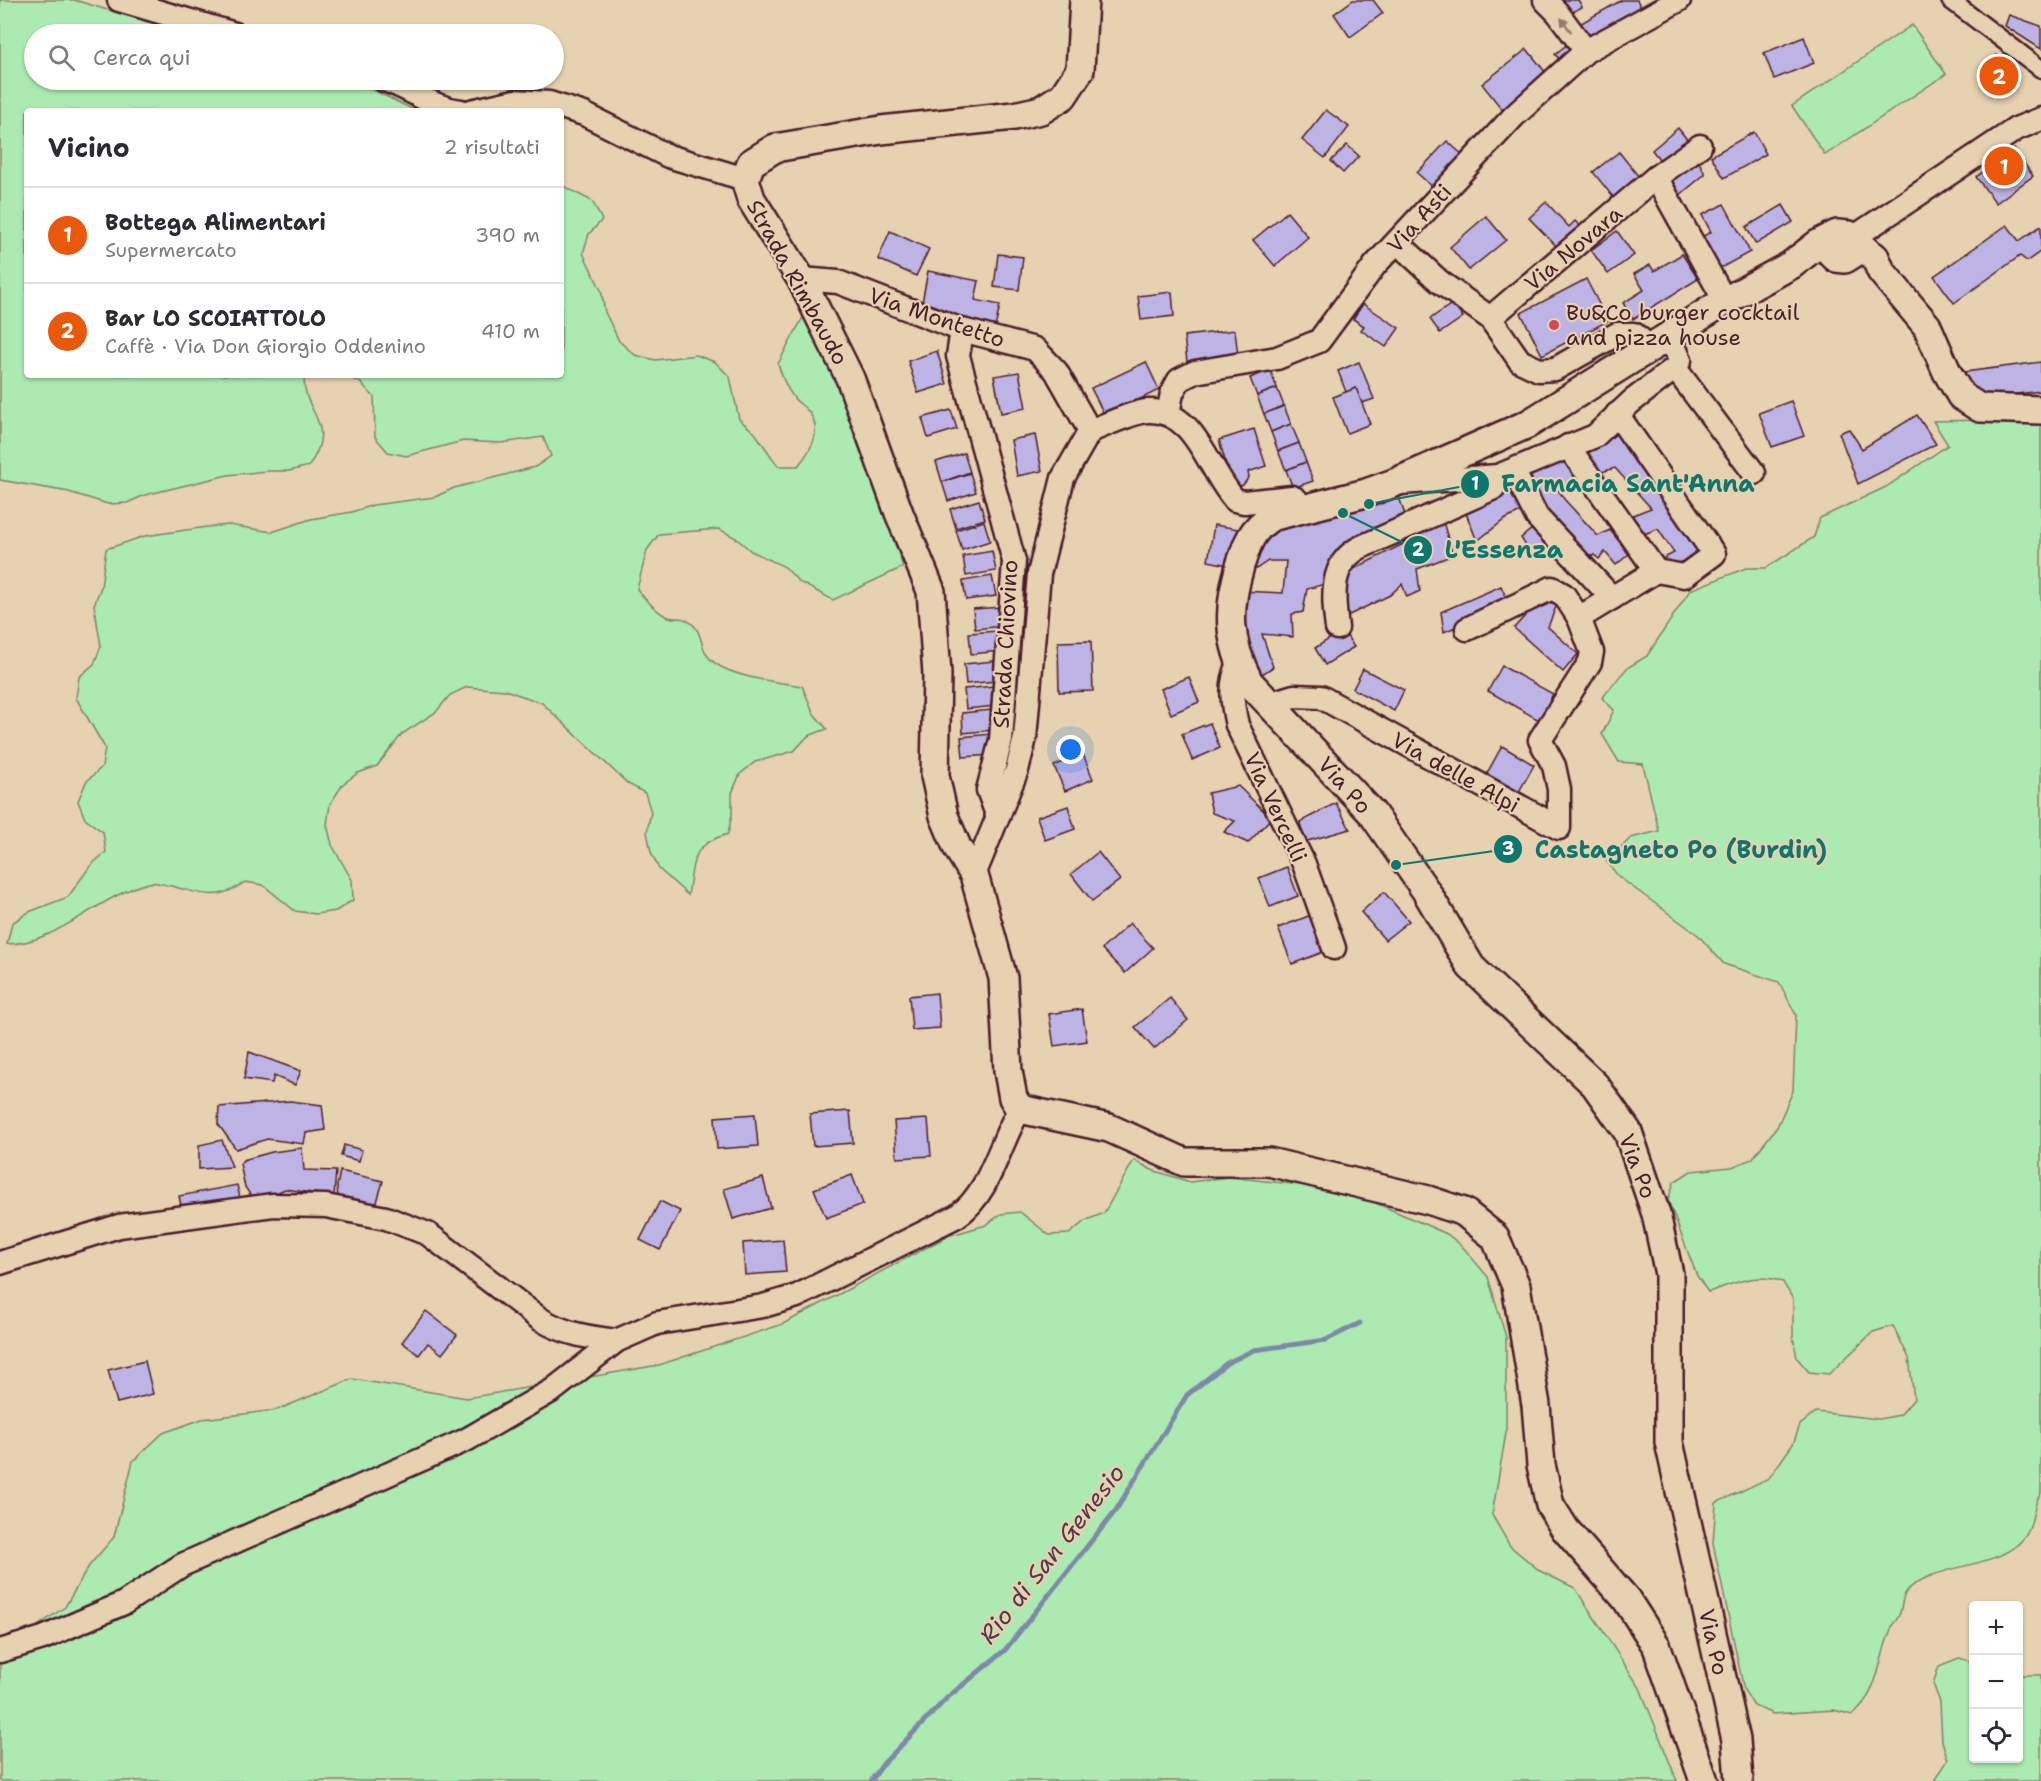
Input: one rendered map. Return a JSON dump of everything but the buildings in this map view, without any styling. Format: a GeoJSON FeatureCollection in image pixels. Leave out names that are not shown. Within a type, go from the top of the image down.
{"type":"FeatureCollection","features":[{"type":"Feature","properties":{"kind":"street"},"geometry":{"type":"LineString","coordinates":[[119,0],[201,24]]}},
{"type":"Feature","properties":{"kind":"street","name":"Strada Rimbaudo"},"geometry":{"type":"LineString","coordinates":[[1020,1109],[1013,1098],[1008,1071],[1003,978],[974,875],[957,847],[944,816],[935,776],[937,674],[931,591],[899,513],[850,378],[801,279],[751,199],[745,179],[751,163],[774,148],[880,130],[1014,116],[1041,110],[1063,96],[1080,70],[1084,0]]}},
{"type":"Feature","properties":{"kind":"street"},"geometry":{"type":"LineString","coordinates":[[1545,0],[1557,12],[1586,51]]}},
{"type":"Feature","properties":{"kind":"street","name":"Via Asti"},"geometry":{"type":"LineString","coordinates":[[1168,414],[1172,393],[1179,380],[1195,372],[1277,358],[1319,341],[1375,265],[1398,243],[1480,150],[1586,51],[1679,0]]}},
{"type":"Feature","properties":{"kind":"street"},"geometry":{"type":"LineString","coordinates":[[1950,0],[1962,6],[2041,69]]}},
{"type":"Feature","properties":{"kind":"street"},"geometry":{"type":"LineString","coordinates":[[408,90],[420,99],[441,108]]}},
{"type":"Feature","properties":{"kind":"street"},"geometry":{"type":"LineString","coordinates":[[484,108],[515,101],[549,103],[584,114],[668,156],[745,179]]}},
{"type":"Feature","properties":{"kind":"street"},"geometry":{"type":"LineString","coordinates":[[1845,247],[2016,129],[2041,119]]}},
{"type":"Feature","properties":{"kind":"street","name":"Via Novara"},"geometry":{"type":"LineString","coordinates":[[1490,318],[1656,177],[1700,146]]}},
{"type":"Feature","properties":{"kind":"street"},"geometry":{"type":"LineString","coordinates":[[1656,177],[1725,301]]}},
{"type":"Feature","properties":{"kind":"street"},"geometry":{"type":"LineString","coordinates":[[1394,483],[1506,473],[1595,436],[1606,428],[1617,414],[1676,368],[1680,360],[1661,343],[1634,334],[1617,334],[1555,369],[1539,370],[1520,361],[1490,318],[1440,282],[1398,243]]}},
{"type":"Feature","properties":{"kind":"street"},"geometry":{"type":"LineString","coordinates":[[1244,673],[1230,617],[1236,579],[1249,538],[1258,525],[1271,517],[1365,493],[1394,483],[1528,424],[1725,301],[1791,265],[1818,244],[1845,247],[1881,271],[1927,326],[1947,372],[1961,396],[1980,408],[2041,410]]}},
{"type":"Feature","properties":{"kind":"street","name":"Via Montetto"},"geometry":{"type":"LineString","coordinates":[[801,279],[838,282],[962,330],[1035,349],[1056,371],[1090,430]]}},
{"type":"Feature","properties":{"kind":"street","name":"Strada Chiovino"},"geometry":{"type":"LineString","coordinates":[[962,330],[958,356],[1014,561],[1000,740],[988,790],[998,817]]}},
{"type":"Feature","properties":{"kind":"street"},"geometry":{"type":"LineString","coordinates":[[1676,368],[1754,473]]}},
{"type":"Feature","properties":{"kind":"street"},"geometry":{"type":"LineString","coordinates":[[1090,430],[1147,411],[1168,414],[1186,425],[1227,492],[1235,500],[1244,502],[1292,497],[1296,499],[1298,509]]}},
{"type":"Feature","properties":{"kind":"street"},"geometry":{"type":"LineString","coordinates":[[1467,629],[1552,588],[1564,595],[1579,618],[1656,571],[1684,576],[1714,554],[1617,414]]}},
{"type":"Feature","properties":{"kind":"street","name":"Strada Chiovino"},"geometry":{"type":"LineString","coordinates":[[974,875],[1017,770],[1025,738],[1039,574],[1063,478],[1090,430]]}},
{"type":"Feature","properties":{"kind":"street"},"geometry":{"type":"LineString","coordinates":[[1568,446],[1656,571]]}},
{"type":"Feature","properties":{"kind":"street"},"geometry":{"type":"LineString","coordinates":[[1506,473],[1536,517],[1612,598]]}},
{"type":"Feature","properties":{"kind":"street"},"geometry":{"type":"LineString","coordinates":[[1337,628],[1335,579],[1347,556],[1361,547],[1494,488],[1506,473]]}},
{"type":"Feature","properties":{"kind":"street","name":"Via delle Alpi"},"geometry":{"type":"LineString","coordinates":[[1268,704],[1294,696],[1321,698],[1559,828],[1559,789],[1554,766],[1540,740],[1590,662],[1592,652],[1579,618]]}},
{"type":"Feature","properties":{"kind":"street","name":"Via Po"},"geometry":{"type":"LineString","coordinates":[[1244,673],[1268,704],[1372,813],[1426,891],[1471,967],[1595,1085],[1628,1132],[1656,1214],[1669,1274],[1669,1443],[1736,1740],[1739,1781]]}},
{"type":"Feature","properties":{"kind":"street","name":"Via Vercelli"},"geometry":{"type":"LineString","coordinates":[[1244,673],[1233,677],[1232,704],[1237,725],[1304,864],[1334,948]]}},
{"type":"Feature","properties":{"kind":"street"},"geometry":{"type":"LineString","coordinates":[[0,1651],[43,1638],[124,1603],[182,1565],[466,1440],[553,1390],[616,1341],[657,1323],[763,1306],[797,1296],[957,1215],[967,1209],[983,1186],[1020,1109],[1109,1128],[1184,1161],[1269,1162],[1428,1200],[1464,1212],[1495,1237],[1516,1286],[1536,1405],[1541,1465],[1550,1505],[1565,1529],[1626,1599],[1657,1647],[1704,1781]]}},
{"type":"Feature","properties":{"kind":"street"},"geometry":{"type":"LineString","coordinates":[[0,1263],[119,1226],[273,1205],[326,1206],[386,1218],[428,1234],[559,1331],[581,1338],[616,1341]]}},
{"type":"Feature","properties":{"kind":"green space"},"geometry":{"type":"Polygon","coordinates":[[[0,0],[74,0],[155,24],[24,24],[24,90],[373,90],[410,108],[24,108],[24,378],[304,378],[308,400],[317,419],[321,438],[309,466],[289,471],[228,475],[145,495],[127,503],[108,504],[69,492],[0,480],[0,0]]]}},
{"type":"Feature","properties":{"kind":"green space"},"geometry":{"type":"Polygon","coordinates":[[[1912,25],[1946,74],[1825,155],[1792,106],[1912,25]]]}},
{"type":"Feature","properties":{"kind":"green space"},"geometry":{"type":"Polygon","coordinates":[[[564,187],[592,201],[602,220],[589,234],[583,253],[601,290],[605,312],[619,341],[635,355],[655,360],[696,355],[715,362],[730,377],[739,419],[755,433],[778,466],[798,466],[814,440],[813,418],[791,394],[778,364],[808,308],[847,405],[903,567],[833,600],[799,582],[785,567],[751,551],[736,538],[719,529],[659,534],[647,550],[637,589],[651,605],[664,615],[684,619],[691,623],[698,631],[707,655],[724,669],[751,677],[802,686],[814,714],[827,729],[808,736],[794,751],[755,762],[740,774],[732,793],[732,814],[728,834],[716,838],[700,849],[693,864],[688,895],[659,869],[651,852],[647,832],[651,812],[645,793],[628,784],[542,703],[505,690],[467,687],[450,695],[436,712],[402,734],[377,766],[358,773],[343,784],[330,804],[327,825],[332,845],[352,880],[353,900],[336,911],[316,914],[295,911],[263,885],[245,882],[218,894],[192,892],[152,883],[131,889],[44,936],[26,942],[7,944],[12,923],[29,912],[68,897],[91,865],[106,852],[103,832],[85,819],[78,801],[86,782],[102,767],[105,748],[76,698],[79,677],[94,664],[101,646],[94,605],[101,587],[106,549],[145,536],[207,527],[229,525],[272,532],[311,519],[352,512],[373,505],[435,497],[454,488],[535,467],[551,456],[543,437],[501,443],[463,441],[406,456],[388,452],[375,437],[374,397],[360,382],[352,378],[564,378],[564,187]]]}},
{"type":"Feature","properties":{"kind":"green space"},"geometry":{"type":"Polygon","coordinates":[[[2041,419],[2041,1493],[2027,1534],[2012,1549],[1982,1562],[1932,1575],[1918,1582],[1905,1593],[1900,1613],[1886,1641],[1873,1686],[1868,1696],[1852,1715],[1834,1710],[1773,1714],[1754,1706],[1744,1690],[1713,1543],[1716,1503],[1769,1478],[1793,1444],[1800,1425],[1816,1412],[1879,1419],[1900,1415],[1914,1399],[1909,1358],[1893,1326],[1873,1332],[1829,1374],[1809,1372],[1797,1358],[1793,1337],[1793,1299],[1783,1282],[1754,1278],[1708,1292],[1697,1276],[1668,1200],[1674,1182],[1691,1171],[1732,1167],[1752,1159],[1777,1127],[1793,1091],[1796,1015],[1779,982],[1724,964],[1698,935],[1619,877],[1606,861],[1631,838],[1659,831],[1643,764],[1619,762],[1602,734],[1614,710],[1602,698],[1627,668],[1647,656],[1690,590],[1746,568],[1766,568],[1814,537],[1820,518],[1886,487],[1948,445],[1933,421],[2041,419]]]}},
{"type":"Feature","properties":{"kind":"green space"},"geometry":{"type":"Polygon","coordinates":[[[1134,1160],[1152,1170],[1190,1182],[1228,1177],[1346,1190],[1447,1234],[1462,1246],[1488,1277],[1506,1337],[1506,1433],[1492,1515],[1510,1546],[1540,1571],[1575,1588],[1640,1688],[1677,1781],[0,1781],[0,1652],[65,1607],[89,1566],[114,1537],[133,1461],[163,1433],[202,1419],[277,1410],[352,1379],[467,1398],[659,1365],[783,1324],[948,1236],[986,1225],[1001,1214],[1020,1212],[1049,1235],[1069,1234],[1085,1221],[1104,1213],[1134,1160]]]}},
{"type":"Feature","properties":{"kind":"green space"},"geometry":{"type":"Polygon","coordinates":[[[1959,1658],[1969,1661],[1969,1763],[2023,1763],[2023,1675],[2041,1675],[2041,1781],[1935,1781],[1948,1760],[1942,1741],[1940,1702],[1933,1684],[1939,1666],[1959,1658]]]}},
{"type":"Feature","properties":{"kind":"waterway","name":"Rio di San Genesio"},"geometry":{"type":"LineString","coordinates":[[871,1781],[883,1764],[947,1698],[1005,1650],[1116,1510],[1187,1395],[1227,1363],[1254,1350],[1326,1340],[1360,1323]]}},
{"type":"Feature","properties":{"kind":"place","name":"Bar LO SCOIATTOLO"},"geometry":{"type":"Point","coordinates":[1999,76]}},
{"type":"Feature","properties":{"kind":"place","name":"Bottega Alimentari"},"geometry":{"type":"Point","coordinates":[2004,166]}},
{"type":"Feature","properties":{"kind":"place","name":"Bu&Co burger cocktail and pizza house"},"geometry":{"type":"Point","coordinates":[1554,325]}},
{"type":"Feature","properties":{"kind":"place","name":"Farmacia Sant'Anna"},"geometry":{"type":"Point","coordinates":[1369,504]}},
{"type":"Feature","properties":{"kind":"place","name":"L'Essenza"},"geometry":{"type":"Point","coordinates":[1343,513]}},
{"type":"Feature","properties":{"kind":"place","name":"Castagneto Po (Burdin)"},"geometry":{"type":"Point","coordinates":[1396,865]}}]}
